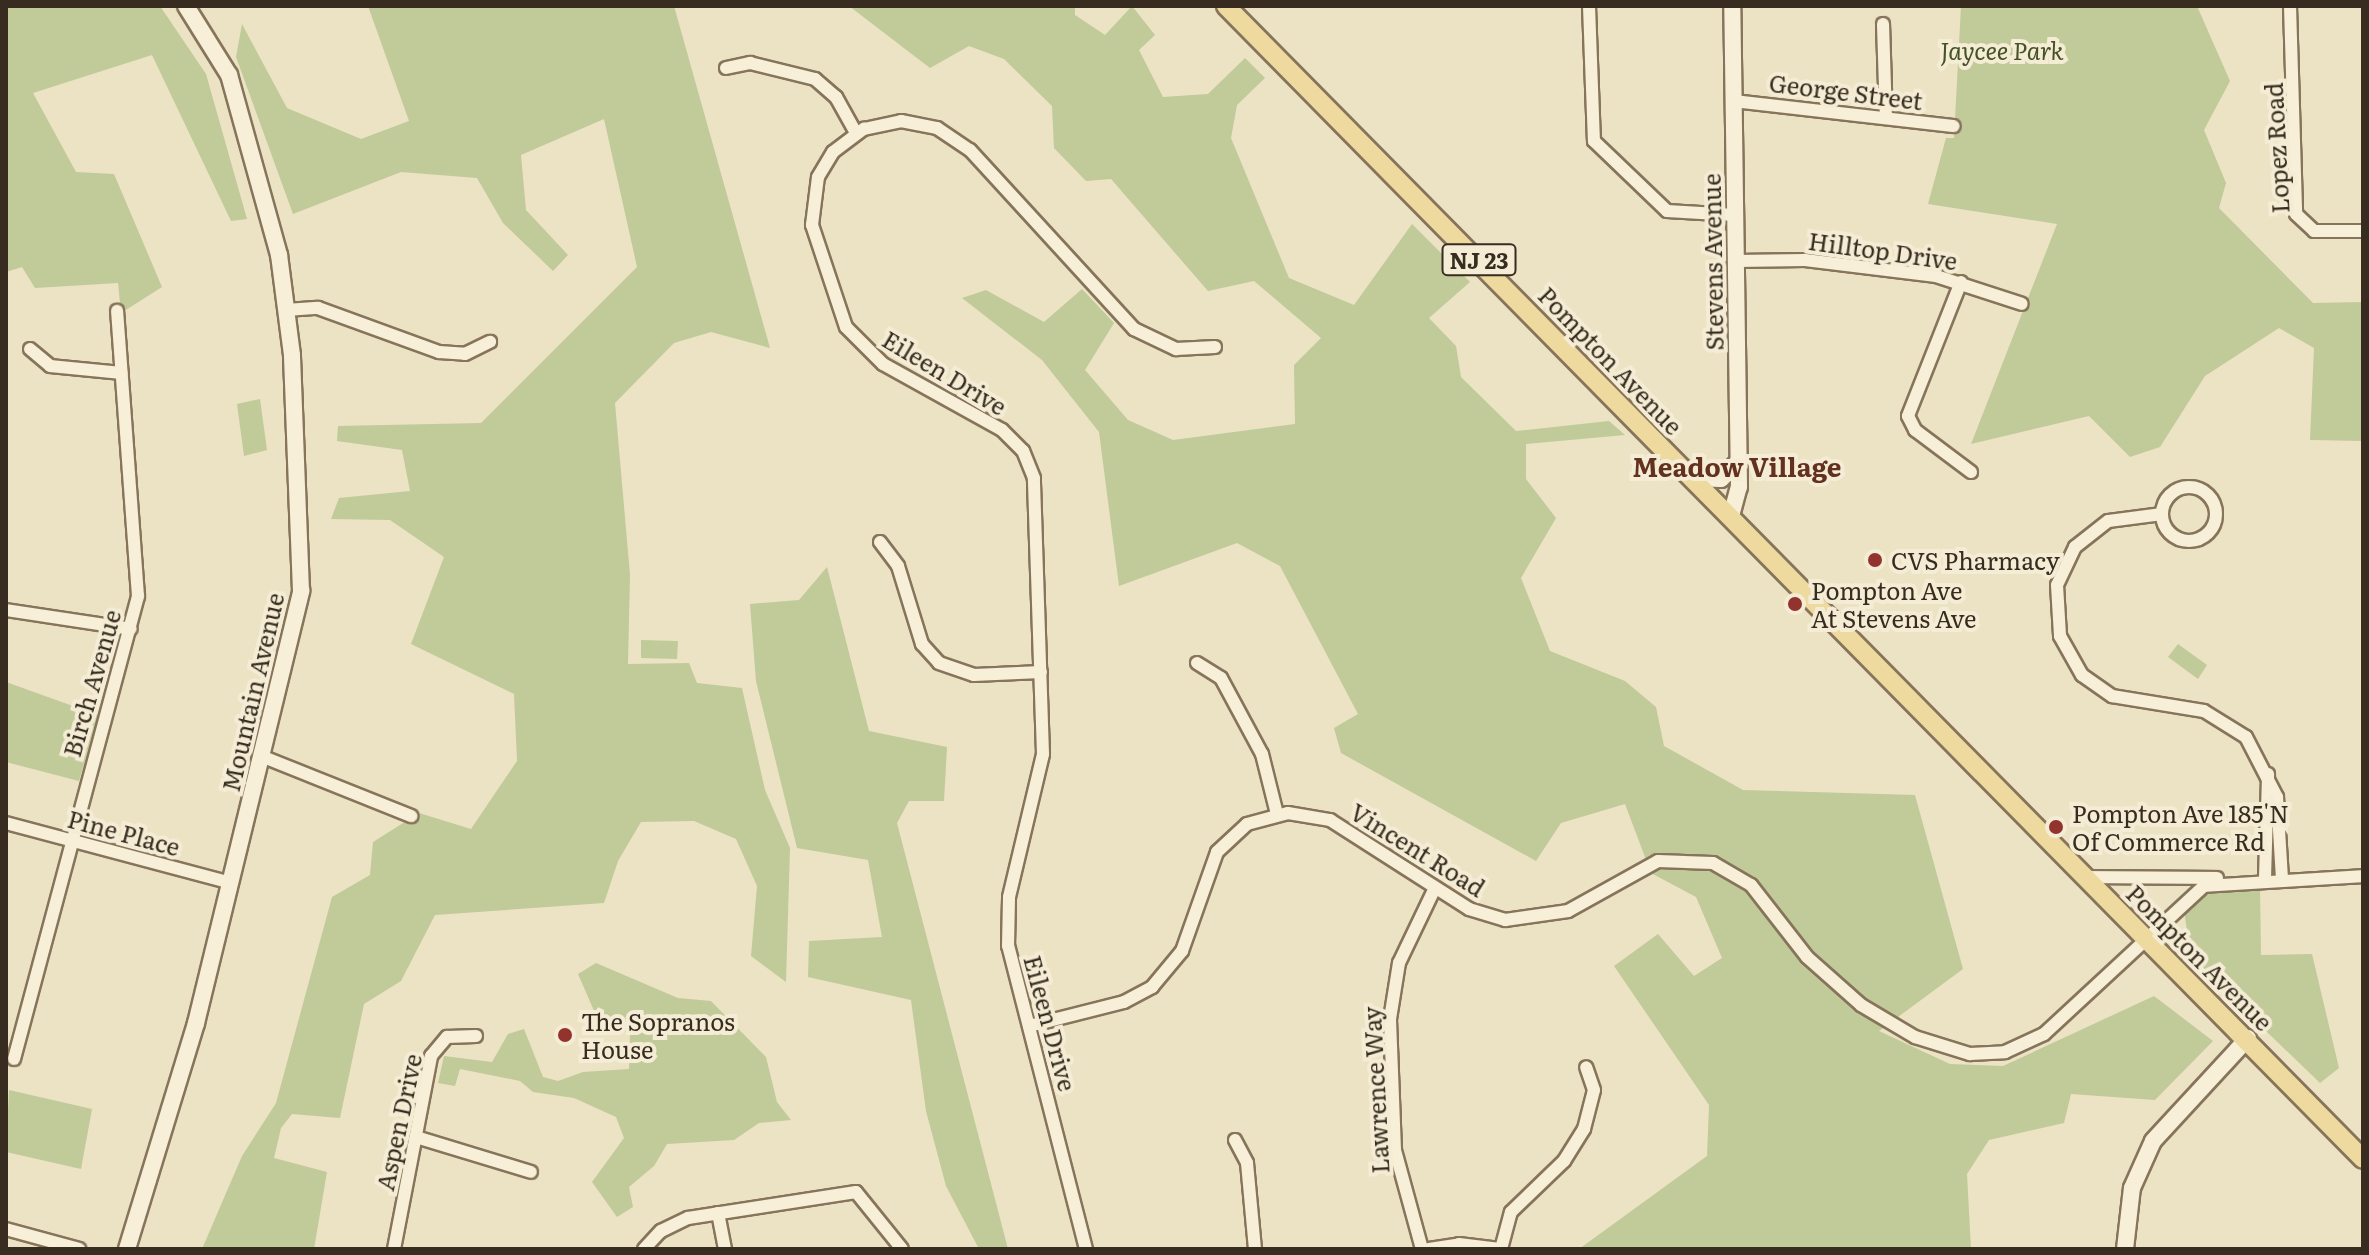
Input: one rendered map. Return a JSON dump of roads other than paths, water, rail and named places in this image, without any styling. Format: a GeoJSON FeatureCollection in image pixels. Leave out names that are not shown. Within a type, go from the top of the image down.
{"type":"FeatureCollection","features":[{"type":"Feature","properties":{"kind":"main road","name":"Pompton Avenue"},"geometry":{"type":"LineString","coordinates":[[1226,6],[2248,1038],[2363,1159]]}},
{"type":"Feature","properties":{"kind":"street","name":"Mountain Avenue"},"geometry":{"type":"LineString","coordinates":[[127,1249],[231,883],[301,591],[286,310],[273,228],[229,75],[186,6]]}},
{"type":"Feature","properties":{"kind":"street"},"geometry":{"type":"LineString","coordinates":[[1589,6],[1594,141],[1667,211],[1735,215]]}},
{"type":"Feature","properties":{"kind":"street","name":"Stevens Avenue"},"geometry":{"type":"LineString","coordinates":[[1731,516],[1739,461],[1732,6]]}},
{"type":"Feature","properties":{"kind":"street","name":"Lopez Road"},"geometry":{"type":"LineString","coordinates":[[2290,6],[2296,214],[2314,231],[2363,231]]}},
{"type":"Feature","properties":{"kind":"street"},"geometry":{"type":"LineString","coordinates":[[1883,24],[1886,118]]}},
{"type":"Feature","properties":{"kind":"street"},"geometry":{"type":"LineString","coordinates":[[726,68],[750,63],[809,76],[836,97],[856,133]]}},
{"type":"Feature","properties":{"kind":"street","name":"George Street"},"geometry":{"type":"LineString","coordinates":[[1733,101],[1954,126]]}},
{"type":"Feature","properties":{"kind":"street","name":"Eileen Drive"},"geometry":{"type":"LineString","coordinates":[[1086,1249],[1010,958],[1008,913],[1041,770],[1038,498],[1023,451],[994,425],[871,356],[846,327],[830,295],[812,225],[812,195],[827,160],[856,133],[901,121],[946,132],[1134,329],[1176,349],[1215,347]]}},
{"type":"Feature","properties":{"kind":"street","name":"Hilltop Drive"},"geometry":{"type":"LineString","coordinates":[[1736,261],[1805,260],[1961,282],[2022,304]]}},
{"type":"Feature","properties":{"kind":"street"},"geometry":{"type":"LineString","coordinates":[[1961,282],[1908,416],[1915,430],[1971,472]]}},
{"type":"Feature","properties":{"kind":"street"},"geometry":{"type":"LineString","coordinates":[[286,310],[318,308],[439,352],[465,354],[490,342]]}},
{"type":"Feature","properties":{"kind":"street","name":"Birch Avenue"},"geometry":{"type":"LineString","coordinates":[[14,1059],[69,839],[131,629],[140,566],[117,311]]}},
{"type":"Feature","properties":{"kind":"street"},"geometry":{"type":"LineString","coordinates":[[30,349],[50,366],[122,373]]}},
{"type":"Feature","properties":{"kind":"street"},"geometry":{"type":"LineString","coordinates":[[1693,478],[1721,479],[1739,461]]}},
{"type":"Feature","properties":{"kind":"street"},"geometry":{"type":"LineString","coordinates":[[2191,487],[2207,494],[2216,518],[2207,533],[2191,540],[2174,536],[2162,514],[2168,497],[2191,487]]}},
{"type":"Feature","properties":{"kind":"street"},"geometry":{"type":"LineString","coordinates":[[2162,514],[2108,521],[2075,547],[2056,596],[2064,646],[2082,675],[2112,696],[2197,709],[2225,720],[2252,744],[2268,771],[2277,797],[2282,878]]}},
{"type":"Feature","properties":{"kind":"street"},"geometry":{"type":"LineString","coordinates":[[880,542],[898,566],[922,644],[939,663],[964,674],[1041,672]]}},
{"type":"Feature","properties":{"kind":"street"},"geometry":{"type":"LineString","coordinates":[[6,610],[131,629]]}},
{"type":"Feature","properties":{"kind":"street"},"geometry":{"type":"LineString","coordinates":[[1197,663],[1221,678],[1262,754],[1277,814]]}},
{"type":"Feature","properties":{"kind":"street"},"geometry":{"type":"LineString","coordinates":[[261,756],[411,816]]}},
{"type":"Feature","properties":{"kind":"street"},"geometry":{"type":"LineString","coordinates":[[2265,878],[2268,771]]}},
{"type":"Feature","properties":{"kind":"street","name":"Vincent Road"},"geometry":{"type":"LineString","coordinates":[[1029,1026],[1124,1002],[1161,979],[1182,951],[1217,852],[1247,824],[1277,814],[1330,820],[1481,914],[1531,921],[1580,905],[1647,864],[1680,858],[1713,863],[1751,885],[1813,963],[1861,1005],[1915,1037],[1970,1054],[2005,1052],[2044,1034],[2195,890],[2232,879]]}},
{"type":"Feature","properties":{"kind":"street","name":"Pine Place"},"geometry":{"type":"LineString","coordinates":[[6,823],[231,883]]}},
{"type":"Feature","properties":{"kind":"street"},"geometry":{"type":"LineString","coordinates":[[2086,877],[2232,879],[2363,876]]}},
{"type":"Feature","properties":{"kind":"street","name":"Lawrence Way"},"geometry":{"type":"LineString","coordinates":[[1422,1249],[1395,1150],[1390,1019],[1399,963],[1435,888]]}},
{"type":"Feature","properties":{"kind":"street","name":"Aspen Drive"},"geometry":{"type":"LineString","coordinates":[[394,1249],[434,1050],[452,1035],[476,1036]]}},
{"type":"Feature","properties":{"kind":"street"},"geometry":{"type":"LineString","coordinates":[[2125,1249],[2132,1188],[2153,1141],[2248,1038]]}},
{"type":"Feature","properties":{"kind":"street"},"geometry":{"type":"LineString","coordinates":[[1429,1249],[1500,1249],[1511,1212],[1564,1161],[1584,1129],[1594,1090],[1586,1067]]}},
{"type":"Feature","properties":{"kind":"street"},"geometry":{"type":"LineString","coordinates":[[416,1137],[531,1172]]}},
{"type":"Feature","properties":{"kind":"street"},"geometry":{"type":"LineString","coordinates":[[1235,1140],[1247,1163],[1255,1249]]}},
{"type":"Feature","properties":{"kind":"street"},"geometry":{"type":"LineString","coordinates":[[644,1249],[670,1225],[718,1213],[856,1192],[902,1249]]}},
{"type":"Feature","properties":{"kind":"street"},"geometry":{"type":"LineString","coordinates":[[718,1213],[725,1249]]}},
{"type":"Feature","properties":{"kind":"street"},"geometry":{"type":"LineString","coordinates":[[6,1229],[79,1249]]}},
{"type":"Feature","properties":{"kind":"place","name":"CVS Pharmacy"},"geometry":{"type":"Point","coordinates":[1875,560]}},
{"type":"Feature","properties":{"kind":"place","name":"Pompton Ave At Stevens Ave"},"geometry":{"type":"Point","coordinates":[1795,604]}},
{"type":"Feature","properties":{"kind":"place","name":"Pompton Ave 185'N Of Commerce Rd"},"geometry":{"type":"Point","coordinates":[2056,827]}},
{"type":"Feature","properties":{"kind":"place","name":"The Sopranos House"},"geometry":{"type":"Point","coordinates":[565,1035]}},
{"type":"Feature","properties":{"kind":"district","name":"Meadow Village"},"geometry":{"type":"Point","coordinates":[1737,466]}},
{"type":"Feature","properties":{"kind":"park label","name":"Jaycee Park"},"geometry":{"type":"Point","coordinates":[2002,50]}}]}
